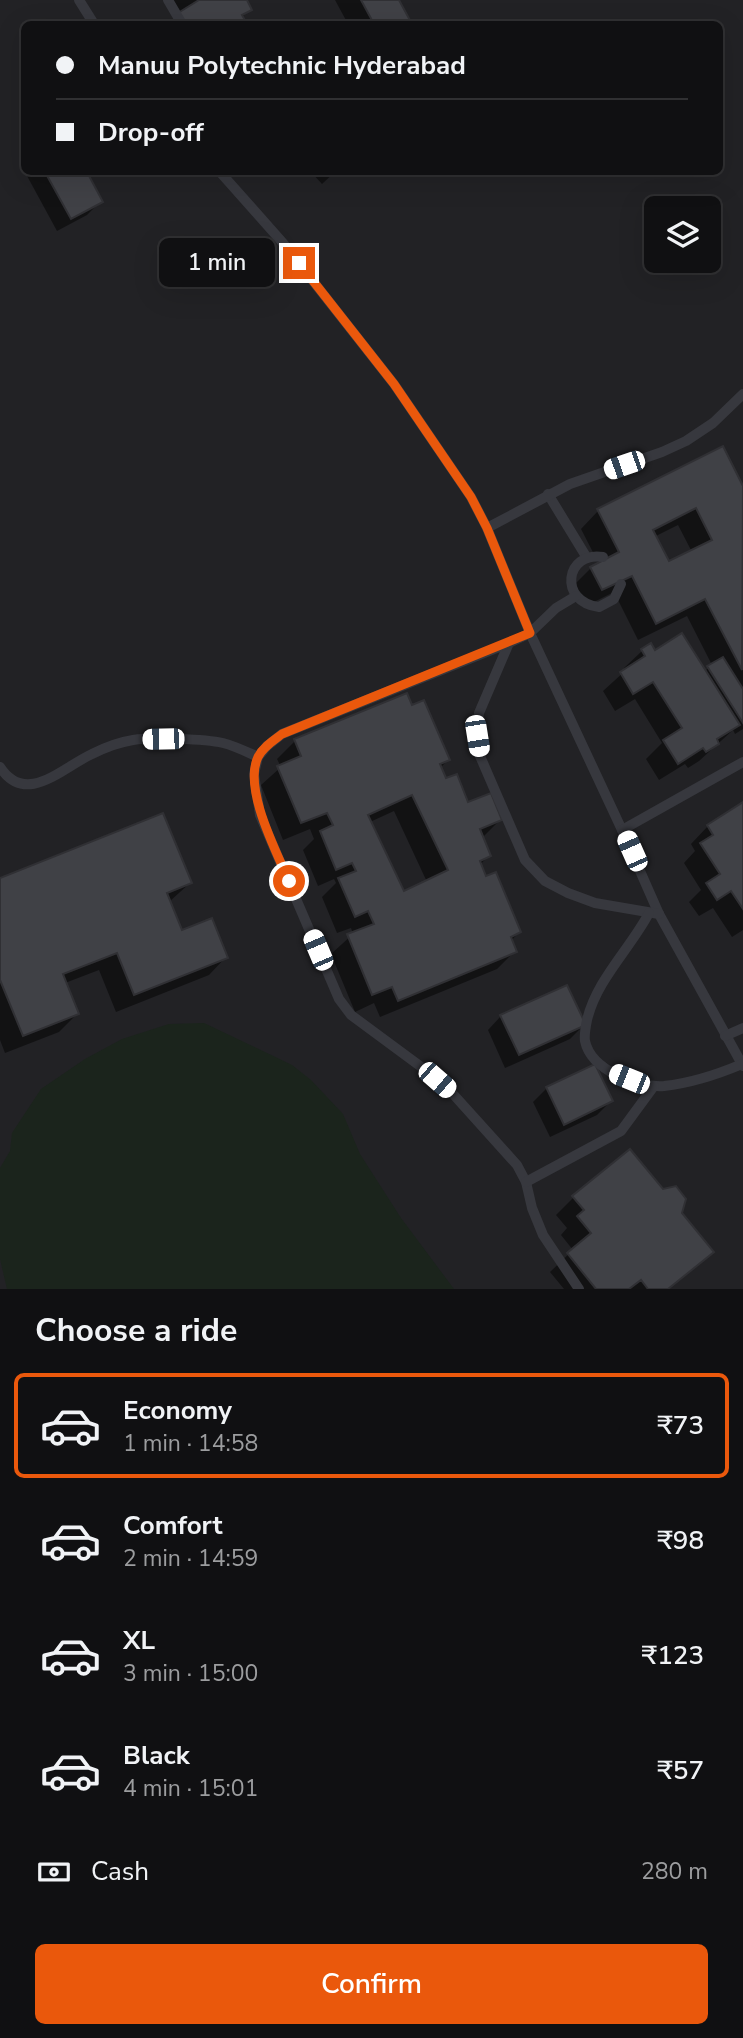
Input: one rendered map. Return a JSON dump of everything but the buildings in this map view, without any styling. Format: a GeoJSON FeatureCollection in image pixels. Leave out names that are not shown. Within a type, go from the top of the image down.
{"type":"FeatureCollection","features":[{"type":"Feature","properties":{"kind":"lane"},"geometry":{"type":"LineString","coordinates":[[79,0],[92,21]]}},
{"type":"Feature","properties":{"kind":"lane"},"geometry":{"type":"LineString","coordinates":[[168,0],[180,21]]}},
{"type":"Feature","properties":{"kind":"lane"},"geometry":{"type":"LineString","coordinates":[[223,175],[283,243],[394,384],[471,497],[487,528],[530,633],[622,830],[654,914],[742,1065],[704,1079],[654,1086],[611,1072],[590,1053],[584,1040],[587,1019],[596,998],[654,914]]}},
{"type":"Feature","properties":{"kind":"lane"},"geometry":{"type":"LineString","coordinates":[[487,528],[548,494],[686,441],[713,423],[743,394]]}},
{"type":"Feature","properties":{"kind":"lane"},"geometry":{"type":"LineString","coordinates":[[548,494],[587,558]]}},
{"type":"Feature","properties":{"kind":"lane"},"geometry":{"type":"LineString","coordinates":[[603,557],[587,558],[575,567],[572,589],[576,596],[582,602],[598,607],[614,599],[621,584]]}},
{"type":"Feature","properties":{"kind":"lane"},"geometry":{"type":"LineString","coordinates":[[576,596],[556,608],[530,633],[509,643],[282,734],[258,757],[254,774],[260,815],[339,999],[351,1015],[421,1066],[453,1094],[494,1137],[517,1165],[526,1182],[532,1208],[543,1235],[579,1289]]}},
{"type":"Feature","properties":{"kind":"lane"},"geometry":{"type":"LineString","coordinates":[[509,643],[480,713],[477,736],[480,756],[525,860],[545,881],[568,893],[595,903],[654,914]]}},
{"type":"Feature","properties":{"kind":"lane"},"geometry":{"type":"LineString","coordinates":[[0,767],[6,776],[26,785],[45,782],[92,754],[132,740],[223,743],[258,757]]}},
{"type":"Feature","properties":{"kind":"lane"},"geometry":{"type":"LineString","coordinates":[[622,830],[743,762]]}},
{"type":"Feature","properties":{"kind":"lane"},"geometry":{"type":"LineString","coordinates":[[725,1036],[743,1028]]}},
{"type":"Feature","properties":{"kind":"lane"},"geometry":{"type":"LineString","coordinates":[[526,1182],[621,1131],[654,1086]]}},
{"type":"Feature","properties":{"kind":"shaded area"},"geometry":{"type":"Polygon","coordinates":[[[0,0],[743,0],[743,1289],[0,1289],[0,0]]]}},
{"type":"Feature","properties":{"kind":"shaded area"},"geometry":{"type":"Polygon","coordinates":[[[204,1023],[292,1065],[311,1080],[343,1114],[360,1154],[401,1218],[454,1289],[7,1289],[0,1259],[0,1168],[10,1151],[12,1133],[41,1089],[85,1059],[122,1039],[169,1024],[204,1023]]]}},
{"type":"Feature","properties":{"kind":"route"},"geometry":{"type":"LineString","coordinates":[[289,881],[260,815],[254,774],[258,757],[267,746],[282,734],[530,633],[487,528],[471,497],[394,384],[299,263]]}}]}
